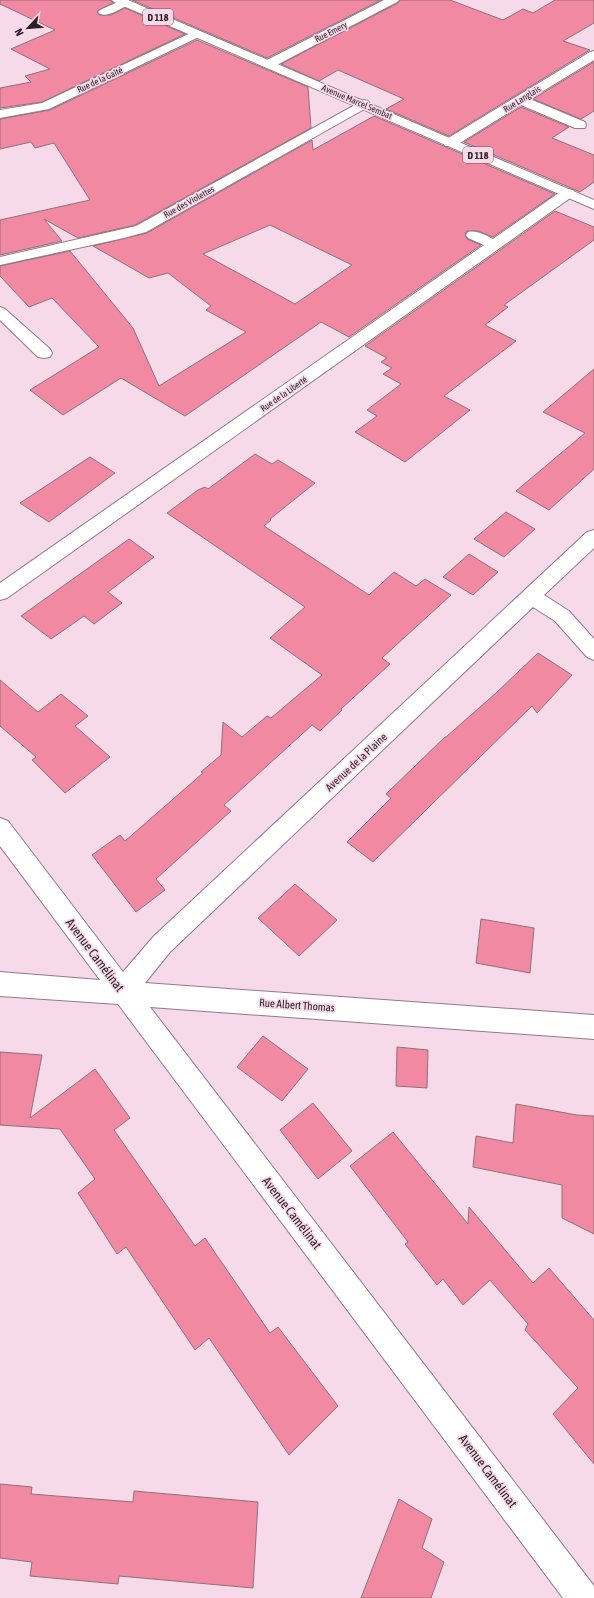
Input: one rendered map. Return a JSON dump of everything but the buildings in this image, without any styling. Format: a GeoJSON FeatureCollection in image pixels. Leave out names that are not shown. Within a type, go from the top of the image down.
{"type":"FeatureCollection","features":[{"type":"Feature","properties":{"kind":"street","name":"Rue Emery"},"geometry":{"type":"LineString","coordinates":[[269,64],[393,0]]}},
{"type":"Feature","properties":{"kind":"street","name":"Avenue Marcel Sembat"},"geometry":{"type":"LineString","coordinates":[[121,1],[364,104],[594,205]]}},
{"type":"Feature","properties":{"kind":"street"},"geometry":{"type":"LineString","coordinates":[[104,12],[121,1]]}},
{"type":"Feature","properties":{"kind":"street","name":"Rue de la Gaîté"},"geometry":{"type":"LineString","coordinates":[[0,114],[46,106],[96,78],[197,34]]}},
{"type":"Feature","properties":{"kind":"street","name":"Rue Langlais"},"geometry":{"type":"LineString","coordinates":[[450,143],[594,55]]}},
{"type":"Feature","properties":{"kind":"street"},"geometry":{"type":"LineString","coordinates":[[521,100],[580,125]]}},
{"type":"Feature","properties":{"kind":"street","name":"Rue des Violettes"},"geometry":{"type":"LineString","coordinates":[[0,261],[141,229],[364,104]]}},
{"type":"Feature","properties":{"kind":"street","name":"Rue de la Liberté"},"geometry":{"type":"LineString","coordinates":[[0,593],[568,194]]}},
{"type":"Feature","properties":{"kind":"street"},"geometry":{"type":"LineString","coordinates":[[473,235],[495,245]]}},
{"type":"Feature","properties":{"kind":"street"},"geometry":{"type":"LineString","coordinates":[[0,312],[44,353]]}},
{"type":"Feature","properties":{"kind":"street","name":"Avenue de la Plaine"},"geometry":{"type":"LineString","coordinates":[[122,992],[162,944],[594,536]]}},
{"type":"Feature","properties":{"kind":"street"},"geometry":{"type":"LineString","coordinates":[[531,596],[562,616],[594,652]]}},
{"type":"Feature","properties":{"kind":"street","name":"Avenue Camélinat"},"geometry":{"type":"LineString","coordinates":[[0,828],[122,992],[436,1401],[583,1598]]}},
{"type":"Feature","properties":{"kind":"street","name":"Rue Albert Thomas"},"geometry":{"type":"LineString","coordinates":[[0,984],[594,1027]]}}]}
